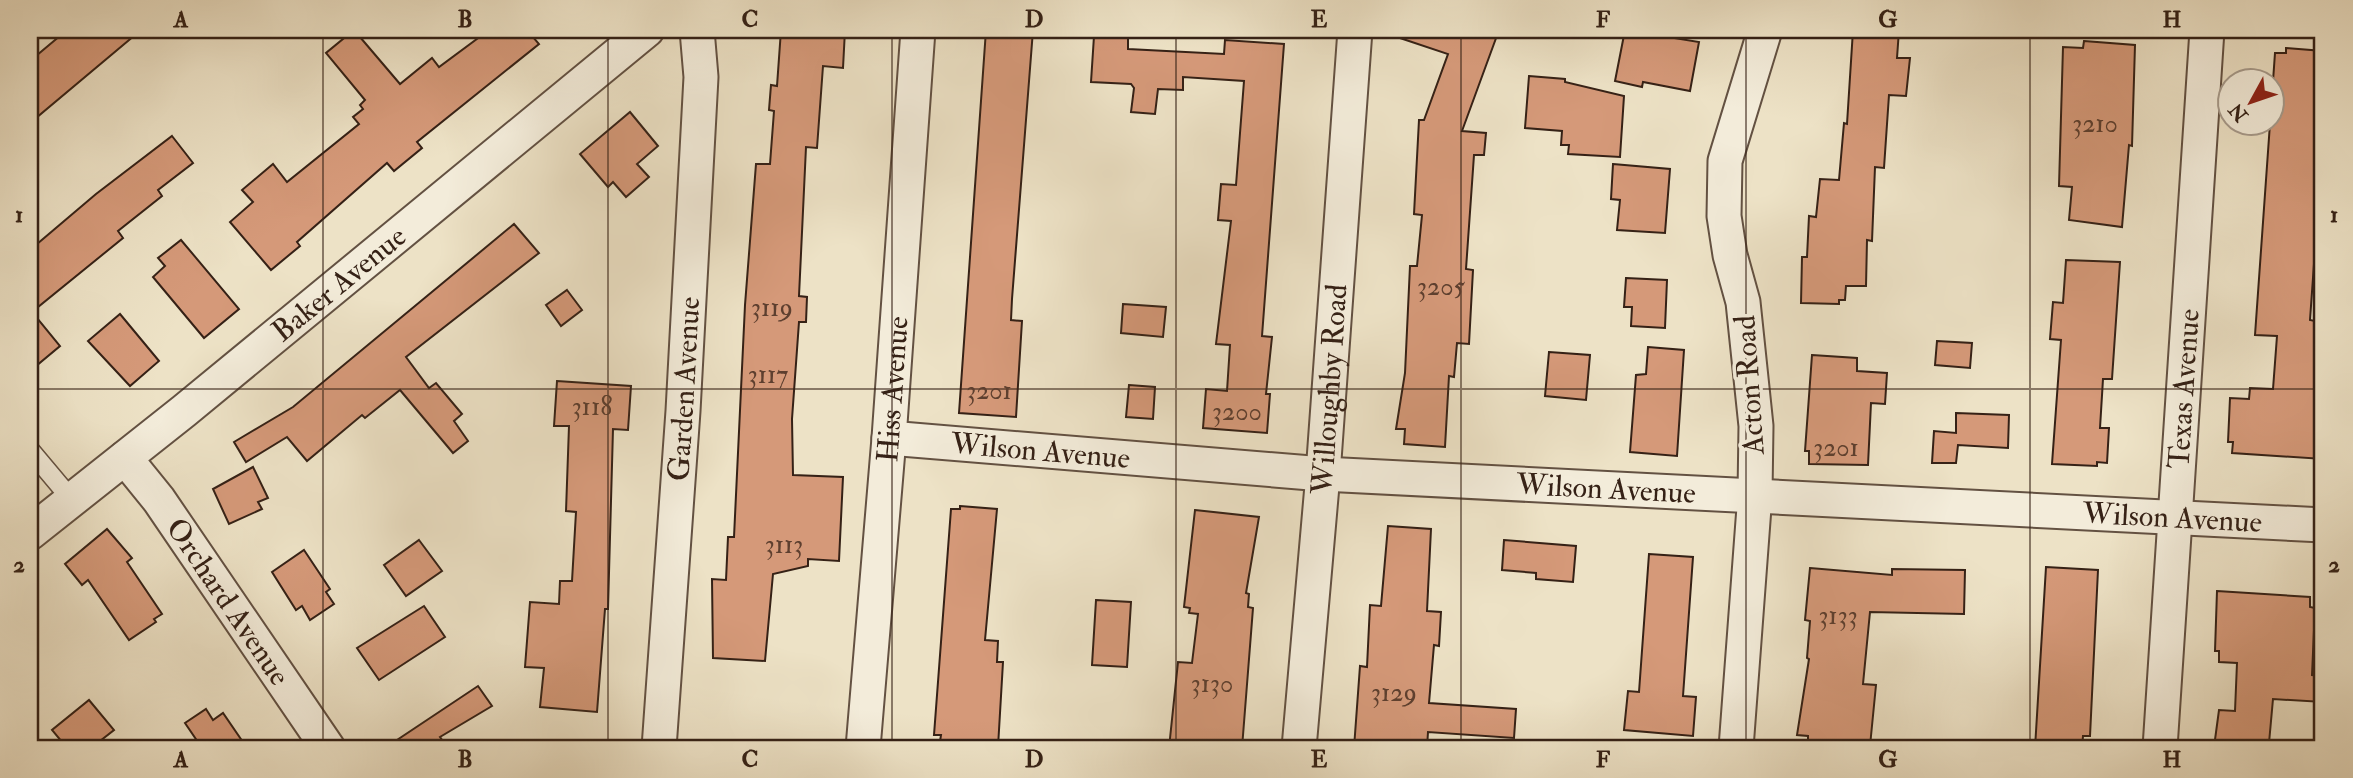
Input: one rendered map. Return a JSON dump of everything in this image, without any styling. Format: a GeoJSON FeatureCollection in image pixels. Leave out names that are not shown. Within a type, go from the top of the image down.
{"type":"FeatureCollection","features":[{"type":"Feature","properties":{"kind":"street","name":"Baker Avenue"},"geometry":{"type":"LineString","coordinates":[[30,533],[647,30]]}},
{"type":"Feature","properties":{"kind":"street","name":"Garden Avenue"},"geometry":{"type":"LineString","coordinates":[[659,748],[683,411],[699,118],[701,67],[697,30]]}},
{"type":"Feature","properties":{"kind":"street","name":"Hiss Avenue"},"geometry":{"type":"LineString","coordinates":[[863,748],[889,438],[918,30]]}},
{"type":"Feature","properties":{"kind":"street","name":"Willoughby Road"},"geometry":{"type":"LineString","coordinates":[[1299,748],[1323,474],[1355,30]]}},
{"type":"Feature","properties":{"kind":"street","name":"Acton Road"},"geometry":{"type":"LineString","coordinates":[[1737,748],[1755,494],[1753,373],[1743,302],[1730,255],[1724,202],[1725,161],[1765,30]]}},
{"type":"Feature","properties":{"kind":"street","name":"Texas Avenue"},"geometry":{"type":"LineString","coordinates":[[2160,748],[2207,30]]}},
{"type":"Feature","properties":{"kind":"street","name":"Wilson Avenue"},"geometry":{"type":"LineString","coordinates":[[889,438],[1323,474],[2323,525]]}},
{"type":"Feature","properties":{"kind":"street","name":"Orchard Avenue"},"geometry":{"type":"LineString","coordinates":[[125,458],[159,500],[328,748]]}},
{"type":"Feature","properties":{"kind":"lane"},"geometry":{"type":"LineString","coordinates":[[30,450],[72,500]]}},
{"type":"Feature","properties":{"kind":"building"},"geometry":{"type":"Polygon","coordinates":[[[67,30],[141,30],[30,123],[30,61],[67,30]]]}},
{"type":"Feature","properties":{"kind":"building"},"geometry":{"type":"Polygon","coordinates":[[[354,30],[400,84],[432,58],[439,67],[489,30],[527,30],[539,44],[417,142],[422,148],[394,171],[387,163],[297,242],[300,246],[271,270],[230,222],[253,202],[242,190],[273,164],[287,182],[359,124],[353,117],[363,109],[360,105],[365,100],[326,53],[354,30]]]}},
{"type":"Feature","properties":{"kind":"building"},"geometry":{"type":"Polygon","coordinates":[[[781,30],[845,30],[843,68],[823,66],[817,148],[806,147],[799,296],[807,297],[806,322],[799,322],[792,419],[793,475],[843,477],[839,561],[808,559],[808,566],[773,574],[765,661],[713,658],[712,579],[726,580],[728,537],[734,537],[745,305],[756,164],[770,164],[774,111],[769,110],[771,85],[777,86],[781,30]]]}},
{"type":"Feature","properties":{"kind":"building"},"geometry":{"type":"Polygon","coordinates":[[[986,30],[1033,30],[1011,320],[1022,321],[1016,417],[959,413],[986,30]]]}},
{"type":"Feature","properties":{"kind":"building"},"geometry":{"type":"Polygon","coordinates":[[[1389,30],[1499,30],[1462,131],[1486,133],[1484,155],[1474,155],[1466,269],[1473,270],[1469,344],[1457,343],[1454,377],[1449,376],[1445,447],[1404,444],[1405,429],[1396,429],[1405,373],[1410,266],[1417,266],[1422,215],[1414,214],[1419,120],[1424,120],[1448,54],[1388,34],[1389,30]]]}},
{"type":"Feature","properties":{"kind":"building"},"geometry":{"type":"Polygon","coordinates":[[[1625,30],[1699,42],[1690,91],[1643,82],[1642,87],[1615,81],[1625,30]]]}},
{"type":"Feature","properties":{"kind":"building"},"geometry":{"type":"Polygon","coordinates":[[[1853,30],[1899,30],[1897,58],[1910,58],[1906,96],[1889,95],[1884,168],[1875,167],[1872,241],[1867,240],[1866,286],[1846,286],[1845,300],[1839,300],[1839,304],[1801,303],[1802,257],[1807,257],[1809,216],[1816,217],[1820,179],[1839,180],[1844,123],[1847,124],[1853,30]]]}},
{"type":"Feature","properties":{"kind":"building"},"geometry":{"type":"Polygon","coordinates":[[[1094,36],[1128,38],[1128,49],[1224,54],[1225,40],[1284,44],[1262,336],[1272,337],[1266,394],[1270,394],[1267,433],[1203,428],[1206,389],[1227,391],[1230,345],[1216,344],[1231,221],[1218,220],[1221,184],[1236,185],[1244,81],[1183,77],[1183,90],[1158,89],[1155,114],[1131,112],[1134,88],[1131,84],[1091,82],[1094,36]]]}},
{"type":"Feature","properties":{"kind":"building"},"geometry":{"type":"Polygon","coordinates":[[[2084,41],[2135,45],[2132,146],[2129,145],[2122,227],[2069,220],[2072,187],[2059,186],[2063,47],[2083,48],[2084,41]]]}},
{"type":"Feature","properties":{"kind":"building"},"geometry":{"type":"Polygon","coordinates":[[[2286,48],[2323,51],[2323,207],[2319,207],[2310,320],[2315,321],[2315,339],[2323,340],[2323,459],[2232,453],[2233,442],[2228,442],[2230,398],[2249,399],[2250,388],[2273,389],[2277,336],[2255,335],[2269,136],[2286,136],[2286,66],[2274,66],[2275,53],[2286,53],[2286,48]]]}},
{"type":"Feature","properties":{"kind":"building"},"geometry":{"type":"Polygon","coordinates":[[[1529,76],[1565,79],[1565,82],[1624,96],[1620,157],[1568,154],[1569,145],[1561,145],[1562,131],[1525,128],[1529,76]]]}},
{"type":"Feature","properties":{"kind":"building"},"geometry":{"type":"Polygon","coordinates":[[[630,112],[658,146],[637,164],[649,177],[626,197],[613,182],[608,187],[580,154],[630,112]]]}},
{"type":"Feature","properties":{"kind":"building"},"geometry":{"type":"Polygon","coordinates":[[[172,136],[193,163],[158,190],[162,196],[118,231],[123,238],[32,312],[60,346],[30,371],[30,250],[96,194],[172,136]]]}},
{"type":"Feature","properties":{"kind":"building"},"geometry":{"type":"Polygon","coordinates":[[[1613,164],[1670,169],[1665,233],[1617,230],[1620,200],[1611,199],[1613,164]]]}},
{"type":"Feature","properties":{"kind":"building"},"geometry":{"type":"Polygon","coordinates":[[[514,224],[539,253],[406,357],[429,388],[436,383],[462,414],[454,421],[468,441],[453,453],[400,390],[365,418],[362,415],[307,461],[287,437],[246,462],[234,442],[293,407],[514,224]]]}},
{"type":"Feature","properties":{"kind":"building"},"geometry":{"type":"Polygon","coordinates":[[[181,240],[239,309],[204,338],[153,277],[165,266],[158,258],[181,240]]]}},
{"type":"Feature","properties":{"kind":"building"},"geometry":{"type":"Polygon","coordinates":[[[2066,260],[2120,262],[2112,379],[2103,379],[2100,428],[2109,428],[2107,463],[2097,462],[2097,466],[2052,464],[2061,340],[2050,339],[2053,302],[2063,303],[2066,260]]]}},
{"type":"Feature","properties":{"kind":"building"},"geometry":{"type":"Polygon","coordinates":[[[1626,278],[1667,280],[1665,328],[1631,326],[1632,307],[1624,307],[1626,278]]]}},
{"type":"Feature","properties":{"kind":"building"},"geometry":{"type":"Polygon","coordinates":[[[567,290],[582,310],[561,326],[546,305],[567,290]]]}},
{"type":"Feature","properties":{"kind":"building"},"geometry":{"type":"Polygon","coordinates":[[[1123,304],[1166,307],[1163,337],[1121,333],[1123,304]]]}},
{"type":"Feature","properties":{"kind":"building"},"geometry":{"type":"Polygon","coordinates":[[[120,314],[159,361],[130,386],[88,341],[120,314]]]}},
{"type":"Feature","properties":{"kind":"building"},"geometry":{"type":"Polygon","coordinates":[[[1937,341],[1972,343],[1970,368],[1935,365],[1937,341]]]}},
{"type":"Feature","properties":{"kind":"building"},"geometry":{"type":"Polygon","coordinates":[[[1648,347],[1684,350],[1677,456],[1630,452],[1636,375],[1646,374],[1648,347]]]}},
{"type":"Feature","properties":{"kind":"building"},"geometry":{"type":"Polygon","coordinates":[[[1549,352],[1590,355],[1586,400],[1545,396],[1549,352]]]}},
{"type":"Feature","properties":{"kind":"building"},"geometry":{"type":"Polygon","coordinates":[[[1812,355],[1857,358],[1857,371],[1887,373],[1885,404],[1871,403],[1868,465],[1809,464],[1809,451],[1805,451],[1812,355]]]}},
{"type":"Feature","properties":{"kind":"building"},"geometry":{"type":"Polygon","coordinates":[[[557,381],[631,386],[628,430],[613,429],[608,609],[605,609],[597,712],[540,707],[544,668],[525,667],[530,602],[559,604],[560,581],[572,581],[576,512],[566,511],[569,426],[554,426],[557,381]]]}},
{"type":"Feature","properties":{"kind":"building"},"geometry":{"type":"Polygon","coordinates":[[[1129,385],[1155,387],[1153,419],[1126,417],[1129,385]]]}},
{"type":"Feature","properties":{"kind":"building"},"geometry":{"type":"Polygon","coordinates":[[[1956,413],[2009,415],[2008,448],[1958,445],[1956,463],[1932,463],[1934,431],[1956,433],[1956,413]]]}},
{"type":"Feature","properties":{"kind":"building"},"geometry":{"type":"Polygon","coordinates":[[[253,467],[268,498],[258,502],[262,509],[229,524],[213,489],[253,467]]]}},
{"type":"Feature","properties":{"kind":"building"},"geometry":{"type":"Polygon","coordinates":[[[960,506],[997,509],[985,640],[998,641],[997,662],[1003,662],[998,747],[939,748],[941,735],[934,735],[951,509],[960,509],[960,506]]]}},
{"type":"Feature","properties":{"kind":"building"},"geometry":{"type":"Polygon","coordinates":[[[1195,510],[1259,517],[1246,593],[1249,594],[1248,607],[1253,608],[1242,748],[1169,748],[1178,662],[1192,663],[1198,614],[1189,613],[1190,608],[1184,607],[1195,510]]]}},
{"type":"Feature","properties":{"kind":"building"},"geometry":{"type":"Polygon","coordinates":[[[1388,526],[1431,529],[1427,611],[1441,612],[1439,646],[1434,645],[1429,703],[1516,709],[1514,738],[1428,732],[1427,748],[1354,748],[1360,666],[1367,667],[1370,605],[1381,606],[1388,526]]]}},
{"type":"Feature","properties":{"kind":"building"},"geometry":{"type":"Polygon","coordinates":[[[107,529],[132,558],[127,562],[162,614],[154,619],[156,622],[129,640],[88,580],[82,585],[65,564],[107,529]]]}},
{"type":"Feature","properties":{"kind":"building"},"geometry":{"type":"Polygon","coordinates":[[[419,540],[442,571],[406,596],[384,565],[419,540]]]}},
{"type":"Feature","properties":{"kind":"building"},"geometry":{"type":"Polygon","coordinates":[[[1504,540],[1576,546],[1573,582],[1536,579],[1536,573],[1502,570],[1504,540]]]}},
{"type":"Feature","properties":{"kind":"building"},"geometry":{"type":"Polygon","coordinates":[[[304,550],[330,589],[326,592],[334,604],[310,620],[302,606],[296,610],[272,572],[304,550]]]}},
{"type":"Feature","properties":{"kind":"building"},"geometry":{"type":"Polygon","coordinates":[[[1649,554],[1693,557],[1683,696],[1696,697],[1693,736],[1624,730],[1628,691],[1639,692],[1649,554]]]}},
{"type":"Feature","properties":{"kind":"building"},"geometry":{"type":"Polygon","coordinates":[[[2046,567],[2098,570],[2090,736],[2083,736],[2082,748],[2035,748],[2046,567]]]}},
{"type":"Feature","properties":{"kind":"building"},"geometry":{"type":"Polygon","coordinates":[[[1810,568],[1892,575],[1892,569],[1965,570],[1964,614],[1870,612],[1863,684],[1876,685],[1870,746],[1808,740],[1808,736],[1797,735],[1809,659],[1810,621],[1805,620],[1810,568]]]}},
{"type":"Feature","properties":{"kind":"building"},"geometry":{"type":"Polygon","coordinates":[[[2217,591],[2310,597],[2310,607],[2315,608],[2312,675],[2323,676],[2323,702],[2273,699],[2269,743],[2264,742],[2263,748],[2214,747],[2219,710],[2235,711],[2237,663],[2219,662],[2219,651],[2215,651],[2217,591]]]}},
{"type":"Feature","properties":{"kind":"building"},"geometry":{"type":"Polygon","coordinates":[[[1096,600],[1131,602],[1127,667],[1092,665],[1096,600]]]}},
{"type":"Feature","properties":{"kind":"building"},"geometry":{"type":"Polygon","coordinates":[[[424,606],[445,637],[379,680],[357,648],[424,606]]]}},
{"type":"Feature","properties":{"kind":"building"},"geometry":{"type":"Polygon","coordinates":[[[478,686],[492,706],[440,737],[448,748],[385,748],[478,686]]]}},
{"type":"Feature","properties":{"kind":"building"},"geometry":{"type":"Polygon","coordinates":[[[89,700],[114,730],[91,748],[67,748],[52,730],[89,700]]]}},
{"type":"Feature","properties":{"kind":"building"},"geometry":{"type":"Polygon","coordinates":[[[206,709],[213,720],[223,713],[247,748],[202,748],[185,723],[206,709]]]}}]}
